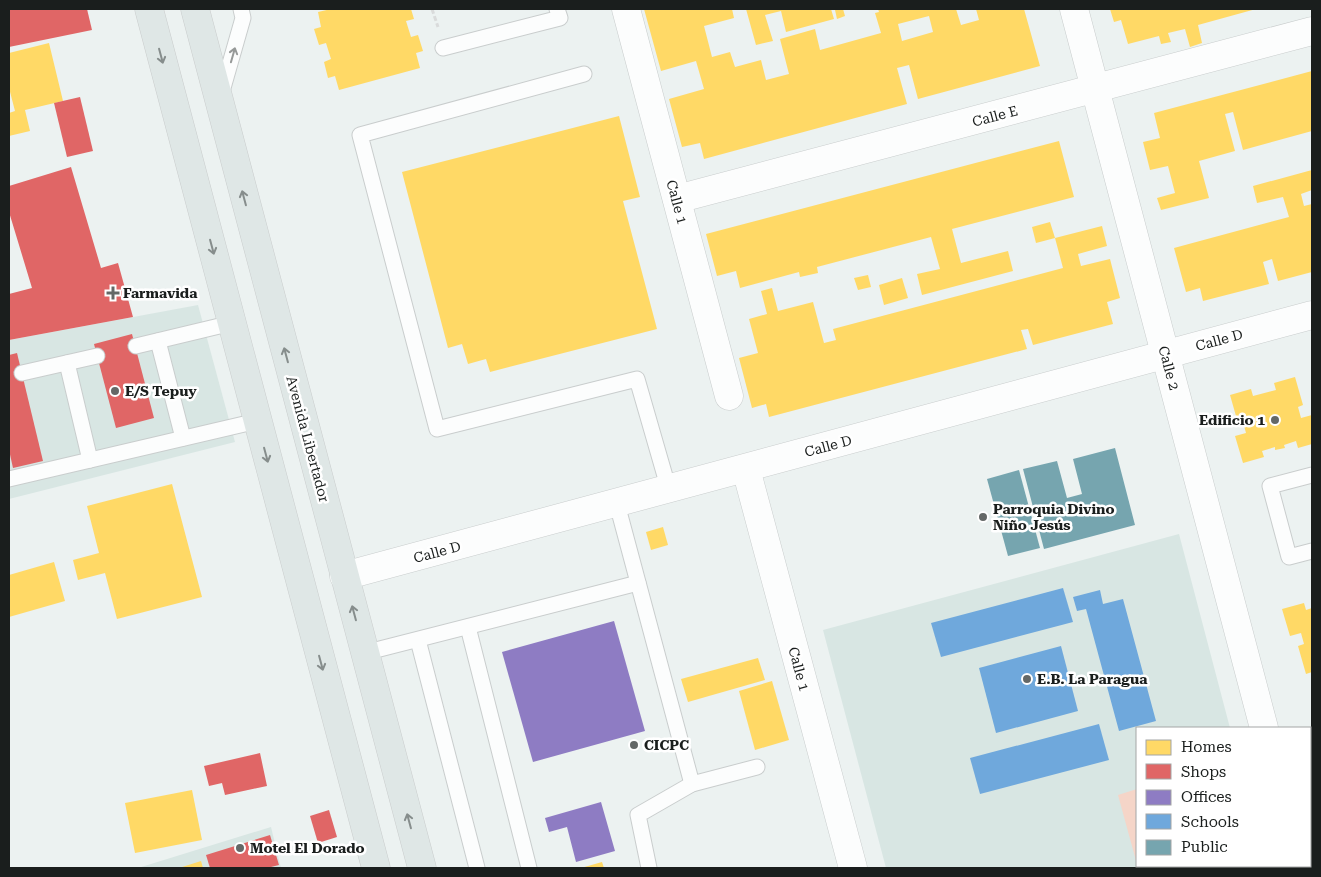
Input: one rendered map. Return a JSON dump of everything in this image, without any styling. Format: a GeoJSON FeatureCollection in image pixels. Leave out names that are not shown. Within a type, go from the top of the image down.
{"type":"FeatureCollection","features":[{"type":"Feature","properties":{"kind":"main road"},"geometry":{"type":"LineString","coordinates":[[149,9],[376,868]]}},
{"type":"Feature","properties":{"kind":"main road","name":"Avenida Libertador"},"geometry":{"type":"LineString","coordinates":[[195,9],[422,868]]}},
{"type":"Feature","properties":{"kind":"main road"},"geometry":{"type":"LineString","coordinates":[[302,588],[344,576]]}},
{"type":"Feature","properties":{"kind":"street","name":"Calle 1"},"geometry":{"type":"LineString","coordinates":[[626,9],[729,396]]}},
{"type":"Feature","properties":{"kind":"street","name":"Calle 2"},"geometry":{"type":"LineString","coordinates":[[1074,9],[1264,727]]}},
{"type":"Feature","properties":{"kind":"street","name":"Calle E"},"geometry":{"type":"LineString","coordinates":[[676,199],[1312,31]]}},
{"type":"Feature","properties":{"kind":"street","name":"Calle D"},"geometry":{"type":"LineString","coordinates":[[344,576],[617,504],[1312,315]]}},
{"type":"Feature","properties":{"kind":"street","name":"Calle 1"},"geometry":{"type":"LineString","coordinates":[[746,469],[853,868]]}},
{"type":"Feature","properties":{"kind":"lane"},"geometry":{"type":"LineString","coordinates":[[219,102],[243,18],[241,9]]}},
{"type":"Feature","properties":{"kind":"lane"},"geometry":{"type":"LineString","coordinates":[[443,48],[560,18],[557,9]]}},
{"type":"Feature","properties":{"kind":"lane"},"geometry":{"type":"LineString","coordinates":[[584,74],[360,135],[437,429],[637,379],[668,490]]}},
{"type":"Feature","properties":{"kind":"lane"},"geometry":{"type":"LineString","coordinates":[[136,346],[232,323]]}},
{"type":"Feature","properties":{"kind":"lane"},"geometry":{"type":"LineString","coordinates":[[158,341],[183,438]]}},
{"type":"Feature","properties":{"kind":"lane"},"geometry":{"type":"LineString","coordinates":[[22,374],[97,356]]}},
{"type":"Feature","properties":{"kind":"lane"},"geometry":{"type":"LineString","coordinates":[[66,363],[90,460]]}},
{"type":"Feature","properties":{"kind":"lane"},"geometry":{"type":"LineString","coordinates":[[9,479],[257,420]]}},
{"type":"Feature","properties":{"kind":"lane"},"geometry":{"type":"LineString","coordinates":[[1312,475],[1270,486],[1289,557],[1312,551]]}},
{"type":"Feature","properties":{"kind":"lane"},"geometry":{"type":"LineString","coordinates":[[617,504],[692,784]]}},
{"type":"Feature","properties":{"kind":"lane"},"geometry":{"type":"LineString","coordinates":[[364,653],[638,583]]}},
{"type":"Feature","properties":{"kind":"lane"},"geometry":{"type":"LineString","coordinates":[[468,627],[529,868]]}},
{"type":"Feature","properties":{"kind":"lane"},"geometry":{"type":"LineString","coordinates":[[418,640],[477,868]]}},
{"type":"Feature","properties":{"kind":"lane"},"geometry":{"type":"LineString","coordinates":[[648,868],[638,815],[692,784],[757,767]]}},
{"type":"Feature","properties":{"kind":"shaded area","name":"E/S Tepuy"},"geometry":{"type":"Polygon","coordinates":[[[198,305],[235,442],[9,499],[9,340],[198,305]]]}},
{"type":"Feature","properties":{"kind":"shaded area","name":"E.B. La Paragua"},"geometry":{"type":"Polygon","coordinates":[[[1179,534],[1230,727],[1136,727],[1136,867],[1268,868],[886,868],[823,630],[1179,534]]]}},
{"type":"Feature","properties":{"kind":"shaded area"},"geometry":{"type":"Polygon","coordinates":[[[1136,789],[1136,860],[1118,795],[1136,789]]]}},
{"type":"Feature","properties":{"kind":"shaded area","name":"Motel El Dorado"},"geometry":{"type":"Polygon","coordinates":[[[271,827],[281,868],[138,868],[271,827]]]}},
{"type":"Feature","properties":{"kind":"shaded area"},"geometry":{"type":"Polygon","coordinates":[[[1138,867],[1212,868],[1138,868],[1138,867]]]}},
{"type":"Feature","properties":{"kind":"building: Homes"},"geometry":{"type":"Polygon","coordinates":[[[331,9],[411,9],[414,19],[406,21],[411,37],[418,35],[423,51],[416,53],[420,68],[339,90],[335,76],[328,78],[324,62],[331,59],[326,43],[319,45],[314,29],[321,27],[318,12],[331,9]]]}},
{"type":"Feature","properties":{"kind":"building: Homes"},"geometry":{"type":"Polygon","coordinates":[[[644,9],[732,9],[734,18],[704,26],[712,57],[730,52],[735,67],[761,60],[766,80],[789,74],[780,39],[815,29],[820,50],[881,33],[875,13],[879,12],[878,9],[956,9],[961,25],[979,20],[976,9],[1024,9],[1040,66],[918,99],[909,65],[897,68],[907,104],[704,159],[700,143],[682,147],[669,99],[704,89],[696,61],[661,71],[644,9]],[[929,16],[898,24],[902,41],[933,32],[929,16]]]}},
{"type":"Feature","properties":{"kind":"building: Homes"},"geometry":{"type":"Polygon","coordinates":[[[746,9],[831,9],[834,19],[786,32],[781,11],[765,15],[773,41],[756,45],[746,9]]]}},
{"type":"Feature","properties":{"kind":"building: Homes"},"geometry":{"type":"Polygon","coordinates":[[[843,9],[845,16],[837,19],[835,10],[843,9]]]}},
{"type":"Feature","properties":{"kind":"building: Homes"},"geometry":{"type":"Polygon","coordinates":[[[1110,9],[1256,9],[1198,25],[1202,43],[1190,47],[1185,29],[1168,33],[1171,42],[1161,44],[1159,36],[1128,44],[1121,20],[1114,22],[1110,9]]]}},
{"type":"Feature","properties":{"kind":"building: Homes"},"geometry":{"type":"Polygon","coordinates":[[[49,43],[63,101],[25,110],[30,131],[9,136],[9,113],[15,111],[9,88],[9,53],[49,43]]]}},
{"type":"Feature","properties":{"kind":"building: Homes"},"geometry":{"type":"Polygon","coordinates":[[[1312,71],[1312,131],[1243,150],[1233,112],[1225,114],[1235,151],[1199,161],[1209,198],[1161,210],[1157,198],[1175,193],[1168,166],[1150,170],[1143,142],[1160,138],[1154,113],[1312,71]]]}},
{"type":"Feature","properties":{"kind":"building: Homes"},"geometry":{"type":"Polygon","coordinates":[[[619,116],[640,197],[623,201],[657,329],[490,372],[486,359],[468,364],[462,344],[448,348],[402,172],[619,116]]]}},
{"type":"Feature","properties":{"kind":"building: Homes"},"geometry":{"type":"Polygon","coordinates":[[[1059,141],[1074,197],[952,229],[961,263],[1008,251],[1013,271],[922,295],[917,274],[940,269],[931,237],[817,267],[818,273],[800,277],[799,272],[740,288],[736,271],[717,276],[706,234],[1059,141]]]}},
{"type":"Feature","properties":{"kind":"building: Homes"},"geometry":{"type":"Polygon","coordinates":[[[1312,170],[1312,190],[1301,194],[1304,206],[1312,204],[1312,272],[1278,281],[1272,259],[1263,262],[1269,284],[1203,301],[1200,288],[1186,292],[1174,248],[1289,217],[1283,197],[1257,203],[1253,186],[1312,170]]]}},
{"type":"Feature","properties":{"kind":"building: Homes"},"geometry":{"type":"Polygon","coordinates":[[[1050,222],[1055,238],[1036,243],[1032,227],[1050,222]]]}},
{"type":"Feature","properties":{"kind":"building: Homes"},"geometry":{"type":"Polygon","coordinates":[[[1102,226],[1107,246],[1078,254],[1081,266],[1110,259],[1120,298],[1107,302],[1113,324],[1033,345],[1028,329],[1021,330],[1027,349],[769,417],[766,404],[752,408],[739,358],[758,353],[749,319],[767,314],[761,291],[772,288],[778,311],[813,302],[824,343],[836,340],[833,329],[1063,268],[1055,238],[1102,226]]]}},
{"type":"Feature","properties":{"kind":"building: Homes"},"geometry":{"type":"Polygon","coordinates":[[[868,275],[871,287],[858,290],[854,278],[868,275]]]}},
{"type":"Feature","properties":{"kind":"building: Homes"},"geometry":{"type":"Polygon","coordinates":[[[902,278],[908,298],[884,305],[879,285],[902,278]]]}},
{"type":"Feature","properties":{"kind":"building: Homes","name":"Edificio 1"},"geometry":{"type":"Polygon","coordinates":[[[1295,377],[1303,405],[1298,407],[1301,418],[1312,415],[1312,444],[1298,448],[1296,441],[1284,445],[1285,448],[1275,450],[1275,447],[1262,451],[1264,457],[1243,463],[1235,436],[1246,433],[1243,422],[1238,423],[1230,395],[1251,389],[1253,396],[1276,390],[1274,383],[1295,377]]]}},
{"type":"Feature","properties":{"kind":"building: Homes"},"geometry":{"type":"Polygon","coordinates":[[[172,484],[202,597],[117,619],[105,573],[78,580],[73,560],[99,553],[87,506],[172,484]]]}},
{"type":"Feature","properties":{"kind":"building: Homes"},"geometry":{"type":"Polygon","coordinates":[[[663,527],[668,545],[651,550],[646,532],[663,527]]]}},
{"type":"Feature","properties":{"kind":"building: Homes"},"geometry":{"type":"Polygon","coordinates":[[[54,562],[65,601],[9,617],[9,575],[54,562]]]}},
{"type":"Feature","properties":{"kind":"building: Homes"},"geometry":{"type":"Polygon","coordinates":[[[1304,603],[1306,610],[1312,608],[1312,672],[1306,674],[1298,646],[1304,644],[1301,633],[1290,636],[1282,609],[1304,603]]]}},
{"type":"Feature","properties":{"kind":"building: Homes"},"geometry":{"type":"Polygon","coordinates":[[[758,658],[765,680],[688,702],[681,679],[758,658]]]}},
{"type":"Feature","properties":{"kind":"building: Homes"},"geometry":{"type":"Polygon","coordinates":[[[772,681],[789,740],[755,750],[739,691],[772,681]]]}},
{"type":"Feature","properties":{"kind":"building: Homes"},"geometry":{"type":"Polygon","coordinates":[[[192,790],[202,840],[135,853],[125,803],[192,790]]]}},
{"type":"Feature","properties":{"kind":"building: Homes"},"geometry":{"type":"Polygon","coordinates":[[[201,861],[203,868],[179,868],[201,861]]]}},
{"type":"Feature","properties":{"kind":"building: Homes"},"geometry":{"type":"Polygon","coordinates":[[[602,862],[604,868],[581,868],[602,862]]]}},
{"type":"Feature","properties":{"kind":"building: Shops"},"geometry":{"type":"Polygon","coordinates":[[[9,9],[87,9],[92,30],[9,47],[9,9]]]}},
{"type":"Feature","properties":{"kind":"building: Shops"},"geometry":{"type":"Polygon","coordinates":[[[80,97],[93,151],[67,157],[54,103],[80,97]]]}},
{"type":"Feature","properties":{"kind":"building: Shops"},"geometry":{"type":"Polygon","coordinates":[[[71,167],[101,268],[118,263],[133,317],[9,340],[9,294],[32,288],[9,212],[9,186],[71,167]]]}},
{"type":"Feature","properties":{"kind":"building: Shops"},"geometry":{"type":"Polygon","coordinates":[[[132,334],[154,418],[116,428],[94,344],[132,334]]]}},
{"type":"Feature","properties":{"kind":"building: Shops"},"geometry":{"type":"Polygon","coordinates":[[[17,353],[43,461],[13,468],[9,450],[9,355],[17,353]]]}},
{"type":"Feature","properties":{"kind":"building: Shops"},"geometry":{"type":"Polygon","coordinates":[[[260,753],[267,786],[225,795],[222,783],[209,786],[204,766],[260,753]]]}},
{"type":"Feature","properties":{"kind":"building: Shops"},"geometry":{"type":"Polygon","coordinates":[[[329,810],[337,837],[318,843],[310,816],[329,810]]]}},
{"type":"Feature","properties":{"kind":"building: Shops"},"geometry":{"type":"Polygon","coordinates":[[[270,835],[279,865],[267,868],[210,868],[206,855],[270,835]]]}},
{"type":"Feature","properties":{"kind":"building: Offices"},"geometry":{"type":"Polygon","coordinates":[[[614,621],[645,731],[533,762],[502,652],[614,621]]]}},
{"type":"Feature","properties":{"kind":"building: Offices"},"geometry":{"type":"Polygon","coordinates":[[[601,802],[615,851],[576,862],[567,827],[549,832],[545,818],[601,802]]]}},
{"type":"Feature","properties":{"kind":"building: Schools"},"geometry":{"type":"Polygon","coordinates":[[[1063,588],[1073,622],[941,657],[931,623],[1063,588]]]}},
{"type":"Feature","properties":{"kind":"building: Schools"},"geometry":{"type":"Polygon","coordinates":[[[1100,590],[1103,604],[1123,599],[1156,721],[1119,731],[1086,609],[1077,611],[1073,597],[1100,590]]]}},
{"type":"Feature","properties":{"kind":"building: Schools"},"geometry":{"type":"Polygon","coordinates":[[[1061,646],[1078,711],[996,733],[979,668],[1061,646]]]}},
{"type":"Feature","properties":{"kind":"building: Schools"},"geometry":{"type":"Polygon","coordinates":[[[1099,724],[1109,760],[980,794],[970,758],[1099,724]]]}},
{"type":"Feature","properties":{"kind":"building: Public"},"geometry":{"type":"Polygon","coordinates":[[[1115,448],[1135,525],[1044,549],[1023,469],[1057,461],[1067,498],[1082,494],[1073,459],[1115,448]]]}},
{"type":"Feature","properties":{"kind":"building: Public"},"geometry":{"type":"Polygon","coordinates":[[[1019,470],[1040,548],[1008,556],[987,479],[1019,470]]]}},
{"type":"Feature","properties":{"kind":"place","name":"Farmavida"},"geometry":{"type":"Point","coordinates":[113,293]}},
{"type":"Feature","properties":{"kind":"place","name":"E/S Tepuy"},"geometry":{"type":"Point","coordinates":[115,391]}},
{"type":"Feature","properties":{"kind":"place","name":"Edificio 1"},"geometry":{"type":"Point","coordinates":[1275,420]}},
{"type":"Feature","properties":{"kind":"place","name":"Parroquia Divino Niño Jesús"},"geometry":{"type":"Point","coordinates":[983,517]}},
{"type":"Feature","properties":{"kind":"place","name":"E.B. La Paragua"},"geometry":{"type":"Point","coordinates":[1027,679]}},
{"type":"Feature","properties":{"kind":"place","name":"CICPC"},"geometry":{"type":"Point","coordinates":[634,745]}},
{"type":"Feature","properties":{"kind":"place","name":"Motel El Dorado"},"geometry":{"type":"Point","coordinates":[240,848]}}]}
